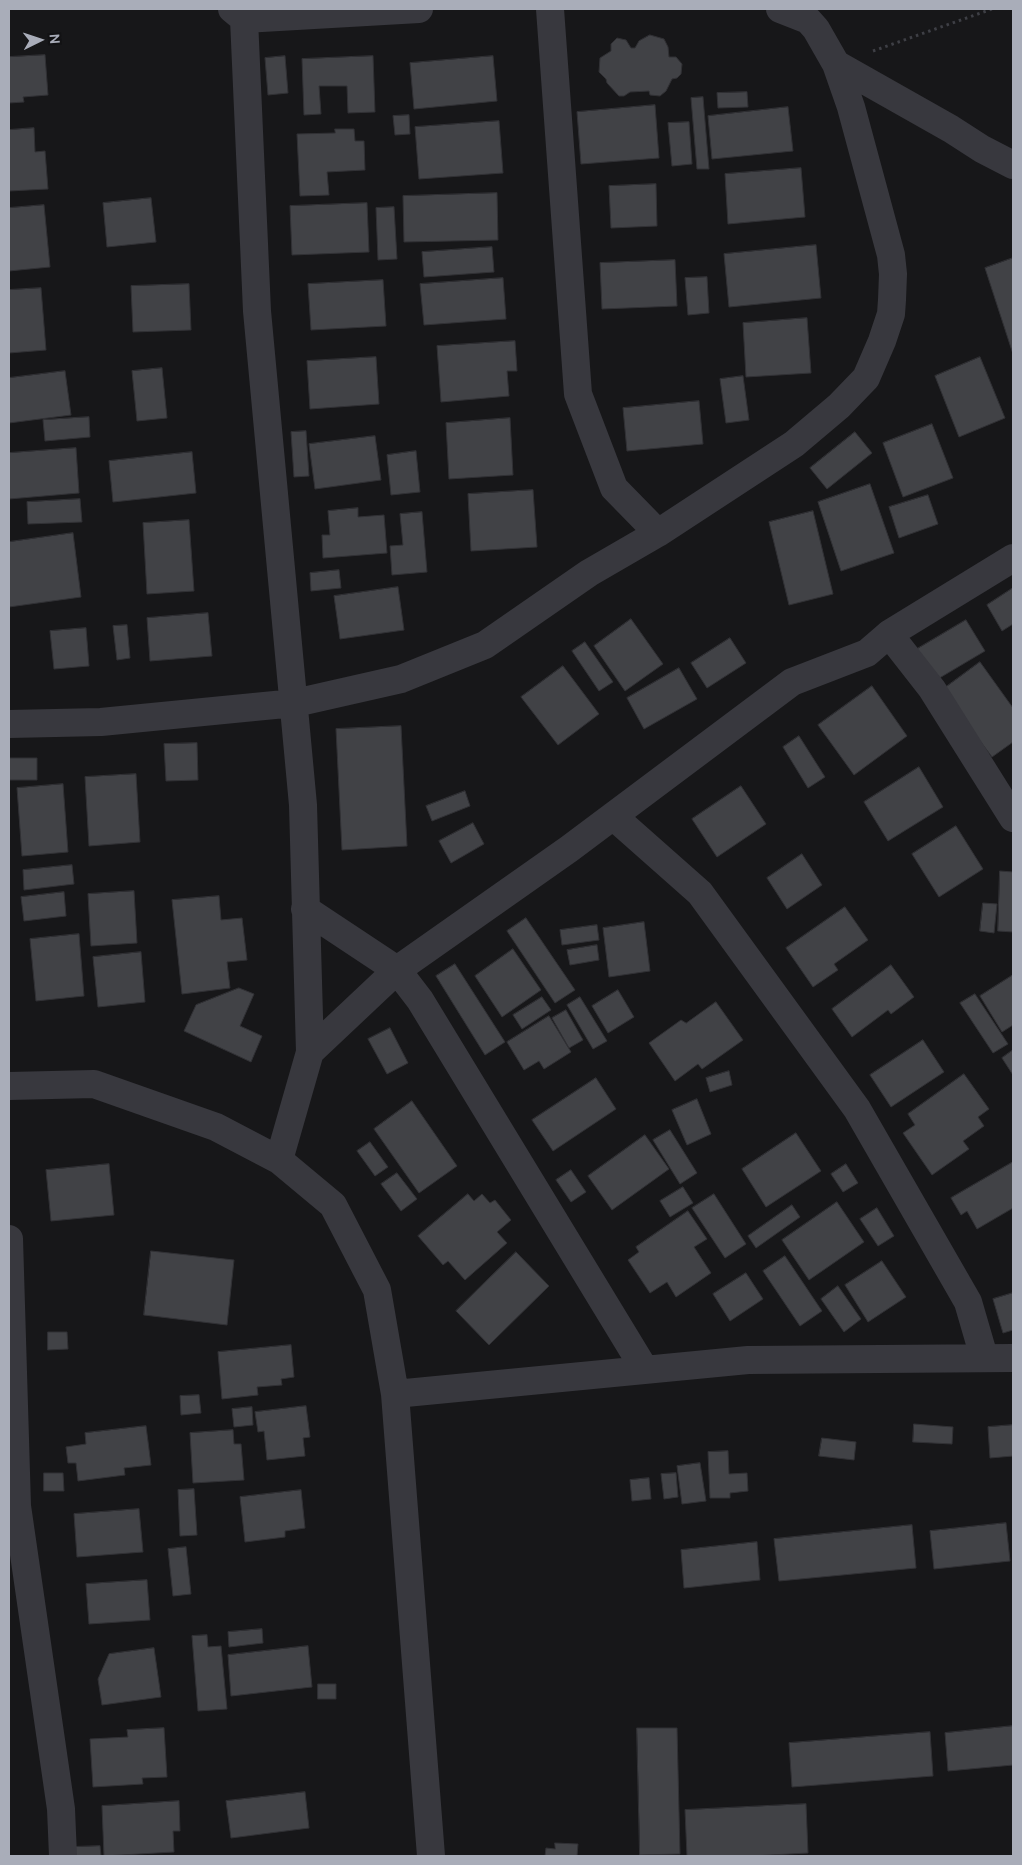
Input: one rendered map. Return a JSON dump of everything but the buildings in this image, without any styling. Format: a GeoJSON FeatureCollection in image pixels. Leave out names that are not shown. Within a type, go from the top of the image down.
{"type":"FeatureCollection","features":[{"type":"Feature","properties":{"kind":"street"},"geometry":{"type":"LineString","coordinates":[[279,1160],[310,1052],[303,805],[257,311],[238,14],[419,9]]}},
{"type":"Feature","properties":{"kind":"street"},"geometry":{"type":"LineString","coordinates":[[550,9],[578,394],[614,488],[658,533]]}},
{"type":"Feature","properties":{"kind":"street"},"geometry":{"type":"LineString","coordinates":[[9,724],[101,722],[295,703],[401,679],[485,645],[589,573],[658,533],[794,444],[839,406],[866,378],[882,341],[891,314],[893,274],[891,256],[851,107],[836,64],[816,29],[808,20],[780,9]]}},
{"type":"Feature","properties":{"kind":"street"},"geometry":{"type":"LineString","coordinates":[[836,64],[1013,165]]}},
{"type":"Feature","properties":{"kind":"street"},"geometry":{"type":"LineString","coordinates":[[310,1052],[397,970],[613,816],[792,682],[867,654],[890,634],[1013,558]]}},
{"type":"Feature","properties":{"kind":"street"},"geometry":{"type":"LineString","coordinates":[[890,634],[932,689],[1013,818]]}},
{"type":"Feature","properties":{"kind":"street"},"geometry":{"type":"LineString","coordinates":[[613,816],[700,893],[857,1109],[968,1302],[984,1358]]}},
{"type":"Feature","properties":{"kind":"street"},"geometry":{"type":"LineString","coordinates":[[305,908],[397,970],[420,1000],[645,1370]]}},
{"type":"Feature","properties":{"kind":"street"},"geometry":{"type":"LineString","coordinates":[[9,1086],[94,1084],[216,1127],[279,1160],[333,1205],[377,1290],[395,1394],[431,1856]]}},
{"type":"Feature","properties":{"kind":"street"},"geometry":{"type":"LineString","coordinates":[[9,1239],[17,1506],[61,1809],[64,1856]]}},
{"type":"Feature","properties":{"kind":"street"},"geometry":{"type":"LineString","coordinates":[[395,1394],[748,1360],[1013,1358]]}},
{"type":"Feature","properties":{"kind":"path"},"geometry":{"type":"LineString","coordinates":[[836,64],[992,9]]}}]}
